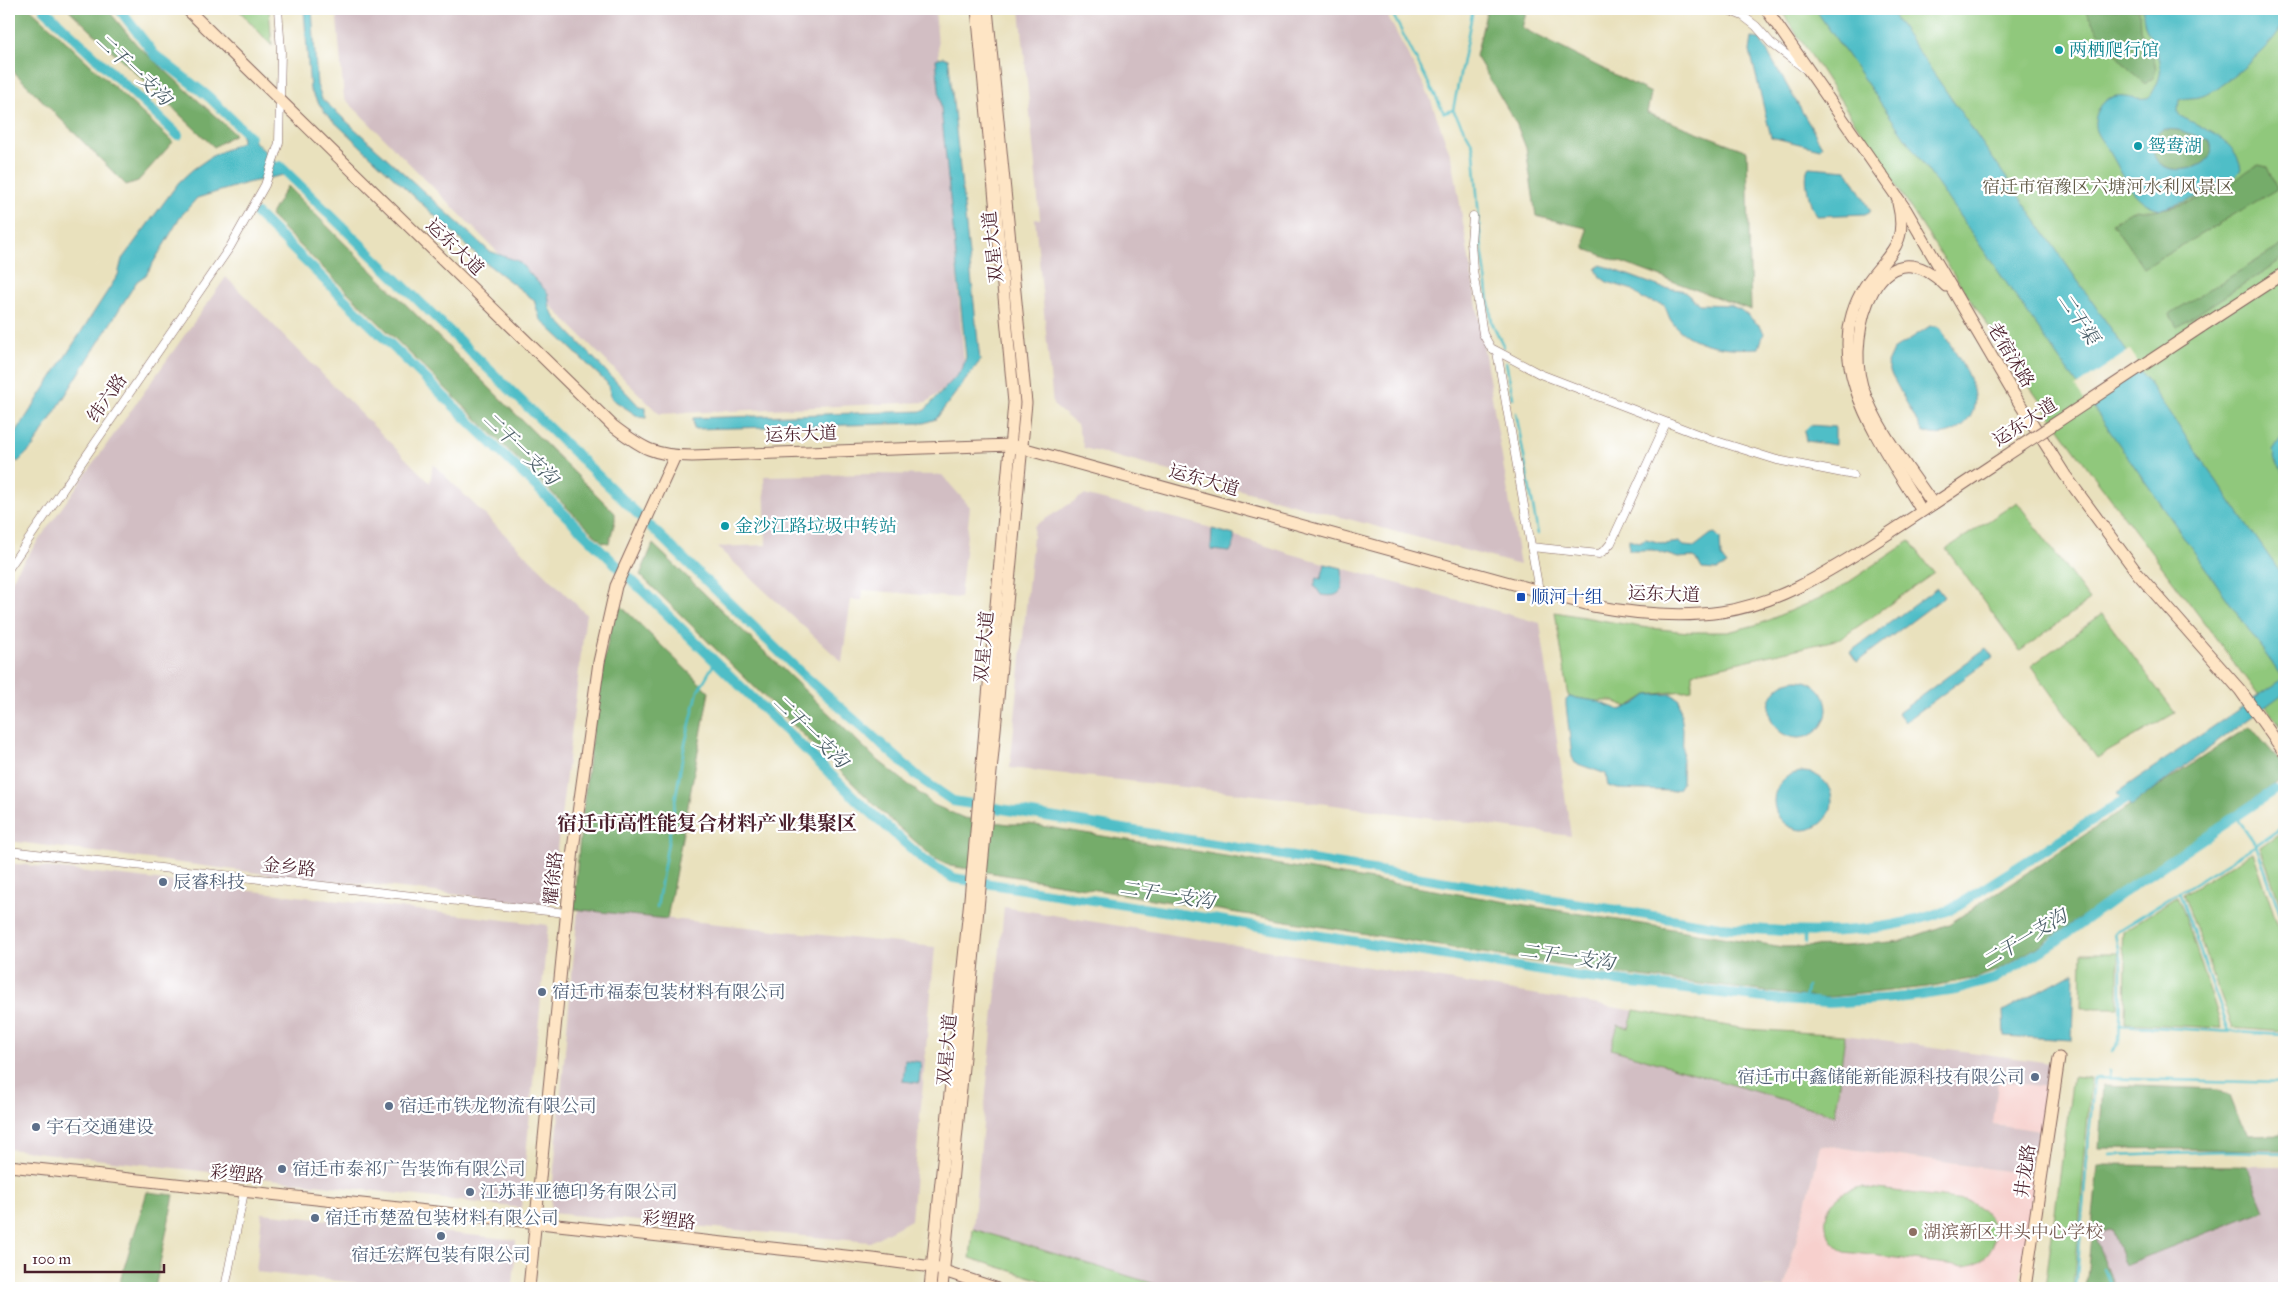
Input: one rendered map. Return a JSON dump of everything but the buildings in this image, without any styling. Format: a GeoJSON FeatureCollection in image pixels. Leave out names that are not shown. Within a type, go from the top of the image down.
{"type":"FeatureCollection","features":[{"type":"Feature","properties":{"kind":"street","name":"运东大道"},"geometry":{"type":"LineString","coordinates":[[187,9],[613,426],[642,448],[675,456],[1016,446],[1593,606],[1641,614],[1666,615],[1723,612],[1781,595],[1814,581],[2284,273]]}},
{"type":"Feature","properties":{"kind":"street"},"geometry":{"type":"LineString","coordinates":[[278,9],[281,51],[280,101]]}},
{"type":"Feature","properties":{"kind":"street","name":"双星大道"},"geometry":{"type":"LineString","coordinates":[[930,1288],[974,899],[1016,446],[1014,403],[977,9]]}},
{"type":"Feature","properties":{"kind":"street","name":"双星大道"},"geometry":{"type":"LineString","coordinates":[[986,9],[1026,403],[1016,446]]}},
{"type":"Feature","properties":{"kind":"street"},"geometry":{"type":"LineString","coordinates":[[1726,9],[1743,16],[1756,26],[1784,54],[1811,73]]}},
{"type":"Feature","properties":{"kind":"street","name":"老宿沭路"},"geometry":{"type":"LineString","coordinates":[[1766,9],[1896,194],[2013,393],[2065,475],[2138,574],[2240,690],[2284,752]]}},
{"type":"Feature","properties":{"kind":"street","name":"纬六路"},"geometry":{"type":"LineString","coordinates":[[9,568],[248,218],[272,169],[279,143],[280,101]]}},
{"type":"Feature","properties":{"kind":"street"},"geometry":{"type":"LineString","coordinates":[[1896,194],[1902,220],[1901,234],[1893,250],[1860,296],[1851,326],[1848,350],[1855,389],[1866,416],[1922,511]]}},
{"type":"Feature","properties":{"kind":"street"},"geometry":{"type":"LineString","coordinates":[[1473,216],[1471,242],[1473,271],[1483,334],[1491,348],[1540,374],[1666,423],[1777,460],[1853,475]]}},
{"type":"Feature","properties":{"kind":"street"},"geometry":{"type":"LineString","coordinates":[[1933,504],[1870,406],[1858,368],[1859,328],[1874,290],[1885,275],[1900,267],[1925,270],[1938,278],[1956,296]]}},
{"type":"Feature","properties":{"kind":"street"},"geometry":{"type":"LineString","coordinates":[[1497,352],[1539,591]]}},
{"type":"Feature","properties":{"kind":"street"},"geometry":{"type":"LineString","coordinates":[[1531,548],[1599,554],[1605,550],[1611,543],[1666,423]]}},
{"type":"Feature","properties":{"kind":"street","name":"耀徐路"},"geometry":{"type":"LineString","coordinates":[[529,1288],[566,913],[599,662],[616,586],[675,456]]}},
{"type":"Feature","properties":{"kind":"street","name":"金乡路"},"geometry":{"type":"LineString","coordinates":[[9,851],[566,913]]}},
{"type":"Feature","properties":{"kind":"street","name":"双星大道"},"geometry":{"type":"LineString","coordinates":[[942,1288],[974,899]]}},
{"type":"Feature","properties":{"kind":"street","name":"井龙路"},"geometry":{"type":"LineString","coordinates":[[2025,1288],[2058,1058]]}},
{"type":"Feature","properties":{"kind":"street","name":"彩塑路"},"geometry":{"type":"LineString","coordinates":[[9,1166],[873,1259],[932,1267],[995,1288]]}},
{"type":"Feature","properties":{"kind":"street"},"geometry":{"type":"LineString","coordinates":[[225,1288],[244,1192]]}},
{"type":"Feature","properties":{"kind":"shaded area"},"geometry":{"type":"Polygon","coordinates":[[[336,9],[935,9],[965,373],[927,402],[659,414],[344,98],[336,9]]]}},
{"type":"Feature","properties":{"kind":"shaded area"},"geometry":{"type":"Polygon","coordinates":[[[1020,9],[1384,9],[1429,95],[1453,162],[1520,565],[1084,448],[1077,425],[1053,405],[1035,219],[1040,219],[1020,9]]]}},
{"type":"Feature","properties":{"kind":"shaded area"},"geometry":{"type":"Polygon","coordinates":[[[226,277],[430,483],[433,464],[586,614],[550,906],[385,886],[273,875],[9,841],[9,587],[16,572],[226,277]]]}},
{"type":"Feature","properties":{"kind":"shaded area"},"geometry":{"type":"Polygon","coordinates":[[[942,475],[970,507],[960,598],[863,590],[862,600],[851,600],[842,662],[717,547],[766,545],[764,476],[942,475]]]}},
{"type":"Feature","properties":{"kind":"shaded area"},"geometry":{"type":"Polygon","coordinates":[[[1084,495],[1208,527],[1288,553],[1540,623],[1571,836],[1265,796],[1010,768],[1034,526],[1084,495]]]}},
{"type":"Feature","properties":{"kind":"shaded area"},"geometry":{"type":"Polygon","coordinates":[[[9,863],[548,925],[521,1208],[9,1149],[9,863]]]}},
{"type":"Feature","properties":{"kind":"shaded area"},"geometry":{"type":"Polygon","coordinates":[[[1004,907],[1746,1029],[1845,1035],[2051,1063],[2048,1087],[1998,1081],[1993,1124],[2041,1131],[2035,1175],[1821,1145],[1784,1288],[1066,1288],[970,1258],[1004,907]]]}},
{"type":"Feature","properties":{"kind":"shaded area"},"geometry":{"type":"Polygon","coordinates":[[[578,909],[935,947],[911,1220],[870,1242],[550,1213],[578,909]]]}},
{"type":"Feature","properties":{"kind":"shaded area"},"geometry":{"type":"Polygon","coordinates":[[[1998,1081],[2048,1087],[2041,1131],[1992,1124],[1998,1081]]]}},
{"type":"Feature","properties":{"kind":"shaded area","name":"湖滨新区井头中心学校"},"geometry":{"type":"Polygon","coordinates":[[[1821,1145],[2035,1175],[2019,1288],[1784,1288],[1821,1145]]]}},
{"type":"Feature","properties":{"kind":"shaded area"},"geometry":{"type":"Polygon","coordinates":[[[2098,1165],[2284,1166],[2284,1288],[2087,1288],[2098,1165]]]}},
{"type":"Feature","properties":{"kind":"shaded area"},"geometry":{"type":"Polygon","coordinates":[[[262,1213],[516,1240],[513,1288],[402,1288],[256,1272],[262,1213]]]}},
{"type":"Feature","properties":{"kind":"green space"},"geometry":{"type":"Polygon","coordinates":[[[9,9],[31,9],[173,142],[138,181],[126,185],[9,67],[9,9]]]}},
{"type":"Feature","properties":{"kind":"green space"},"geometry":{"type":"Polygon","coordinates":[[[68,9],[107,9],[137,45],[235,134],[214,147],[68,9]]]}},
{"type":"Feature","properties":{"kind":"green space"},"geometry":{"type":"Polygon","coordinates":[[[238,9],[269,9],[272,46],[238,9]]]}},
{"type":"Feature","properties":{"kind":"green space"},"geometry":{"type":"Polygon","coordinates":[[[1487,9],[1509,9],[1526,13],[1522,28],[1651,93],[1647,113],[1747,151],[1751,310],[1585,249],[1586,228],[1536,216],[1526,148],[1516,123],[1476,56],[1487,9]]]}},
{"type":"Feature","properties":{"kind":"green space","name":"宿迁市宿豫区六塘河水利风景区"},"geometry":{"type":"Polygon","coordinates":[[[1780,9],[2284,9],[2284,731],[2029,386],[1780,9]]]}},
{"type":"Feature","properties":{"kind":"green space"},"geometry":{"type":"Polygon","coordinates":[[[2084,9],[2139,9],[2140,30],[2154,60],[2156,69],[2154,77],[2145,84],[2135,75],[2111,49],[2084,9]]]}},
{"type":"Feature","properties":{"kind":"green space"},"geometry":{"type":"Polygon","coordinates":[[[2164,129],[2178,130],[2209,140],[2211,151],[2207,160],[2198,166],[2187,169],[2174,169],[2163,166],[2156,159],[2153,144],[2157,133],[2164,129]]]}},
{"type":"Feature","properties":{"kind":"green space"},"geometry":{"type":"Polygon","coordinates":[[[2259,165],[2267,167],[2277,189],[2144,268],[2112,223],[2136,209],[2147,210],[2171,207],[2197,199],[2230,184],[2247,171],[2259,165]]]}},
{"type":"Feature","properties":{"kind":"green space"},"geometry":{"type":"Polygon","coordinates":[[[287,186],[615,513],[615,521],[609,543],[602,542],[270,216],[287,186]]]}},
{"type":"Feature","properties":{"kind":"green space"},"geometry":{"type":"Polygon","coordinates":[[[2284,244],[2284,258],[2177,327],[2170,315],[2171,313],[2284,244]]]}},
{"type":"Feature","properties":{"kind":"green space"},"geometry":{"type":"Polygon","coordinates":[[[2017,502],[2090,600],[2020,651],[1946,549],[2017,502]]]}},
{"type":"Feature","properties":{"kind":"green space"},"geometry":{"type":"Polygon","coordinates":[[[1910,541],[1934,573],[1840,639],[1692,673],[1692,690],[1647,695],[1628,707],[1613,701],[1596,701],[1569,697],[1555,612],[1641,627],[1688,632],[1728,632],[1759,624],[1834,592],[1910,541]]]}},
{"type":"Feature","properties":{"kind":"green space"},"geometry":{"type":"Polygon","coordinates":[[[653,544],[874,757],[934,805],[964,818],[1009,824],[1029,824],[1783,947],[1845,946],[1901,941],[1949,924],[2250,726],[2284,766],[2284,778],[2042,944],[1998,970],[1976,978],[1927,987],[1820,998],[1599,972],[950,866],[934,858],[884,814],[640,575],[653,544]]]}},
{"type":"Feature","properties":{"kind":"green space"},"geometry":{"type":"Polygon","coordinates":[[[617,602],[709,692],[667,919],[573,909],[595,716],[608,640],[617,602]]]}},
{"type":"Feature","properties":{"kind":"green space"},"geometry":{"type":"Polygon","coordinates":[[[2102,614],[2175,713],[2097,758],[2031,666],[2102,614]]]}},
{"type":"Feature","properties":{"kind":"green space"},"geometry":{"type":"Polygon","coordinates":[[[2284,830],[2284,915],[2260,847],[2284,830]]]}},
{"type":"Feature","properties":{"kind":"green space"},"geometry":{"type":"Polygon","coordinates":[[[2253,852],[2284,944],[2284,1032],[2233,1028],[2183,894],[2253,852]]]}},
{"type":"Feature","properties":{"kind":"green space"},"geometry":{"type":"Polygon","coordinates":[[[2177,897],[2185,915],[2222,1028],[2125,1023],[2126,960],[2122,948],[2123,931],[2177,897]]]}},
{"type":"Feature","properties":{"kind":"green space"},"geometry":{"type":"Polygon","coordinates":[[[2082,953],[2118,953],[2118,1008],[2081,1008],[2082,953]]]}},
{"type":"Feature","properties":{"kind":"green space"},"geometry":{"type":"Polygon","coordinates":[[[1634,1010],[1746,1029],[1845,1035],[1835,1115],[1611,1049],[1618,1025],[1629,1028],[1634,1010]]]}},
{"type":"Feature","properties":{"kind":"green space"},"geometry":{"type":"Polygon","coordinates":[[[2073,1076],[2091,1078],[2074,1288],[2045,1288],[2073,1076]]]}},
{"type":"Feature","properties":{"kind":"green space"},"geometry":{"type":"Polygon","coordinates":[[[2103,1085],[2219,1089],[2230,1096],[2241,1124],[2248,1135],[2281,1134],[2284,1121],[2284,1150],[2099,1148],[2103,1085]]]}},
{"type":"Feature","properties":{"kind":"green space"},"geometry":{"type":"Polygon","coordinates":[[[2098,1165],[2247,1166],[2265,1210],[2125,1265],[2111,1229],[2094,1235],[2115,1288],[2086,1288],[2098,1165]]]}},
{"type":"Feature","properties":{"kind":"green space"},"geometry":{"type":"Polygon","coordinates":[[[1862,1187],[1965,1200],[1978,1206],[1987,1215],[1994,1235],[1993,1246],[1987,1255],[1978,1262],[1965,1266],[1845,1252],[1834,1243],[1828,1233],[1827,1213],[1831,1204],[1839,1196],[1849,1190],[1862,1187]]]}},
{"type":"Feature","properties":{"kind":"green space"},"geometry":{"type":"Polygon","coordinates":[[[147,1192],[174,1195],[155,1288],[118,1288],[147,1192]]]}},
{"type":"Feature","properties":{"kind":"green space"},"geometry":{"type":"Polygon","coordinates":[[[973,1229],[1168,1288],[1066,1288],[970,1258],[973,1229]]]}},
{"type":"Feature","properties":{"kind":"water"},"geometry":{"type":"Polygon","coordinates":[[[304,9],[312,9],[317,85],[322,99],[489,251],[518,261],[548,293],[550,308],[555,317],[639,406],[646,407],[646,418],[639,417],[612,399],[607,383],[540,319],[534,300],[482,260],[326,114],[310,90],[304,9]]]}},
{"type":"Feature","properties":{"kind":"water","name":"二干渠"},"geometry":{"type":"Polygon","coordinates":[[[1815,9],[1889,9],[2284,578],[2284,693],[2131,806],[2116,793],[2283,679],[1815,9]]]}},
{"type":"Feature","properties":{"kind":"water"},"geometry":{"type":"Polygon","coordinates":[[[2143,9],[2284,9],[2284,22],[2278,33],[2248,64],[2225,83],[2205,95],[2179,100],[2178,112],[2180,116],[2218,136],[2233,150],[2241,169],[2236,176],[2217,188],[2161,209],[2143,201],[2130,188],[2099,137],[2095,127],[2097,112],[2106,100],[2115,96],[2147,98],[2156,86],[2160,75],[2160,65],[2144,20],[2143,9]],[[2164,129],[2157,133],[2153,144],[2156,159],[2164,166],[2175,169],[2187,169],[2198,166],[2207,160],[2211,151],[2209,140],[2178,130],[2164,129]]]}},
{"type":"Feature","properties":{"kind":"water"},"geometry":{"type":"Polygon","coordinates":[[[1752,38],[1760,39],[1822,146],[1820,149],[1771,137],[1750,51],[1752,38]]]}},
{"type":"Feature","properties":{"kind":"water"},"geometry":{"type":"Polygon","coordinates":[[[943,57],[948,59],[949,63],[980,361],[936,419],[924,423],[694,429],[693,418],[924,411],[962,370],[966,357],[936,59],[943,57]]]}},
{"type":"Feature","properties":{"kind":"water"},"geometry":{"type":"Polygon","coordinates":[[[241,128],[288,174],[247,183],[197,198],[181,216],[146,275],[137,281],[33,447],[18,462],[9,456],[9,447],[15,434],[118,275],[122,259],[179,182],[212,156],[242,142],[241,128]]]}},
{"type":"Feature","properties":{"kind":"water"},"geometry":{"type":"Polygon","coordinates":[[[1809,167],[1847,170],[1871,211],[1865,214],[1817,216],[1808,192],[1806,177],[1809,167]]]}},
{"type":"Feature","properties":{"kind":"water"},"geometry":{"type":"Polygon","coordinates":[[[1601,265],[1663,288],[1682,290],[1699,304],[1730,305],[1741,310],[1760,326],[1764,333],[1759,348],[1710,345],[1687,336],[1670,319],[1664,305],[1642,299],[1633,290],[1607,282],[1600,277],[1596,269],[1601,265]]]}},
{"type":"Feature","properties":{"kind":"water"},"geometry":{"type":"Polygon","coordinates":[[[1930,326],[1937,326],[1941,329],[1964,367],[1974,395],[1974,408],[1968,420],[1956,430],[1943,434],[1922,431],[1892,376],[1887,363],[1893,350],[1930,326]]]}},
{"type":"Feature","properties":{"kind":"water"},"geometry":{"type":"Polygon","coordinates":[[[1810,425],[1835,427],[1835,445],[1806,441],[1804,431],[1810,425]]]}},
{"type":"Feature","properties":{"kind":"water"},"geometry":{"type":"Polygon","coordinates":[[[2284,433],[2284,474],[2275,460],[2273,450],[2284,433]]]}},
{"type":"Feature","properties":{"kind":"water"},"geometry":{"type":"Polygon","coordinates":[[[1212,529],[1234,535],[1234,544],[1230,552],[1211,550],[1212,529]]]}},
{"type":"Feature","properties":{"kind":"water"},"geometry":{"type":"Polygon","coordinates":[[[1715,533],[1720,538],[1721,557],[1727,565],[1717,570],[1702,569],[1697,560],[1692,557],[1678,558],[1653,550],[1629,550],[1629,539],[1638,542],[1646,539],[1665,544],[1679,542],[1684,546],[1694,547],[1715,533]]]}},
{"type":"Feature","properties":{"kind":"water"},"geometry":{"type":"Polygon","coordinates":[[[1325,564],[1342,568],[1343,580],[1341,590],[1335,595],[1321,595],[1314,585],[1317,578],[1321,579],[1325,564]]]}},
{"type":"Feature","properties":{"kind":"water"},"geometry":{"type":"Polygon","coordinates":[[[1937,588],[1944,597],[1857,662],[1850,652],[1937,588]]]}},
{"type":"Feature","properties":{"kind":"water"},"geometry":{"type":"Polygon","coordinates":[[[1986,648],[1993,657],[1905,722],[1898,713],[1986,648]]]}},
{"type":"Feature","properties":{"kind":"water"},"geometry":{"type":"Polygon","coordinates":[[[1792,680],[1804,680],[1819,688],[1827,703],[1827,715],[1819,730],[1804,738],[1792,738],[1777,730],[1769,715],[1769,703],[1777,688],[1792,680]]]}},
{"type":"Feature","properties":{"kind":"water"},"geometry":{"type":"Polygon","coordinates":[[[1671,694],[1679,699],[1683,729],[1682,783],[1678,789],[1671,791],[1618,789],[1608,786],[1606,774],[1575,763],[1572,757],[1566,705],[1566,700],[1569,697],[1596,701],[1620,710],[1635,704],[1647,695],[1671,694]]]}},
{"type":"Feature","properties":{"kind":"water"},"geometry":{"type":"Polygon","coordinates":[[[1797,772],[1809,772],[1824,780],[1832,795],[1832,807],[1824,822],[1809,830],[1797,830],[1782,822],[1774,807],[1774,795],[1782,780],[1797,772]]]}},
{"type":"Feature","properties":{"kind":"water"},"geometry":{"type":"Polygon","coordinates":[[[2074,972],[2072,1040],[2004,1036],[2003,1011],[2074,972]]]}},
{"type":"Feature","properties":{"kind":"water"},"geometry":{"type":"Polygon","coordinates":[[[905,1060],[921,1062],[919,1083],[903,1081],[905,1060]]]}},
{"type":"Feature","properties":{"kind":"pier"},"geometry":{"type":"Polygon","coordinates":[[[2130,350],[2142,368],[2087,404],[2075,387],[2130,350]]]}},
{"type":"Feature","properties":{"kind":"waterway","name":"二干一支沟"},"geometry":{"type":"LineString","coordinates":[[44,9],[178,135]]}},
{"type":"Feature","properties":{"kind":"waterway"},"geometry":{"type":"LineString","coordinates":[[119,9],[155,55],[209,97],[250,137]]}},
{"type":"Feature","properties":{"kind":"waterway"},"geometry":{"type":"LineString","coordinates":[[1390,9],[1444,113],[1453,110]]}},
{"type":"Feature","properties":{"kind":"waterway"},"geometry":{"type":"LineString","coordinates":[[1473,9],[1453,110],[1472,143],[1474,152],[1480,233],[1492,323],[1504,347]]}},
{"type":"Feature","properties":{"kind":"waterway"},"geometry":{"type":"LineString","coordinates":[[280,166],[799,671],[921,779],[953,801],[1720,927],[1808,932],[1863,929],[1891,925],[1950,910],[2135,793]]}},
{"type":"Feature","properties":{"kind":"waterway","name":"二干一支沟"},"geometry":{"type":"LineString","coordinates":[[257,214],[858,801],[924,860],[953,878],[1581,977],[1782,1000],[1829,1003],[1906,997],[1956,990],[1994,979],[2051,945],[2122,893],[2275,790]]}},
{"type":"Feature","properties":{"kind":"waterway"},"geometry":{"type":"LineString","coordinates":[[1506,362],[1513,398]]}},
{"type":"Feature","properties":{"kind":"waterway"},"geometry":{"type":"LineString","coordinates":[[1516,413],[1538,534]]}},
{"type":"Feature","properties":{"kind":"waterway"},"geometry":{"type":"LineString","coordinates":[[657,907],[684,748],[698,691],[715,662]]}},
{"type":"Feature","properties":{"kind":"waterway"},"geometry":{"type":"LineString","coordinates":[[2112,1051],[2119,1043],[2121,998],[2121,963],[2115,934],[2120,929],[2256,845],[2236,816]]}},
{"type":"Feature","properties":{"kind":"waterway"},"geometry":{"type":"LineString","coordinates":[[2284,826],[2256,845],[2284,925]]}},
{"type":"Feature","properties":{"kind":"waterway"},"geometry":{"type":"LineString","coordinates":[[2179,892],[2229,1031]]}},
{"type":"Feature","properties":{"kind":"waterway"},"geometry":{"type":"LineString","coordinates":[[1805,932],[1805,943]]}},
{"type":"Feature","properties":{"kind":"waterway"},"geometry":{"type":"LineString","coordinates":[[1805,1001],[1807,987]]}},
{"type":"Feature","properties":{"kind":"waterway"},"geometry":{"type":"LineString","coordinates":[[2119,1025],[2284,1035]]}},
{"type":"Feature","properties":{"kind":"waterway"},"geometry":{"type":"LineString","coordinates":[[2109,1078],[2110,1070]]}},
{"type":"Feature","properties":{"kind":"waterway"},"geometry":{"type":"LineString","coordinates":[[2076,1288],[2094,1078],[2284,1083]]}},
{"type":"Feature","properties":{"kind":"waterway"},"geometry":{"type":"LineString","coordinates":[[2110,1155],[2227,1151],[2284,1153]]}},
{"type":"Feature","properties":{"kind":"waterway"},"geometry":{"type":"LineString","coordinates":[[2104,1269],[2112,1288]]}},
{"type":"Feature","properties":{"kind":"place","name":"两栖爬行馆"},"geometry":{"type":"Point","coordinates":[2059,50]}},
{"type":"Feature","properties":{"kind":"place","name":"鸳鸯湖"},"geometry":{"type":"Point","coordinates":[2138,146]}},
{"type":"Feature","properties":{"kind":"place","name":"金沙江路垃圾中转站"},"geometry":{"type":"Point","coordinates":[725,526]}},
{"type":"Feature","properties":{"kind":"place","name":"顺河十组"},"geometry":{"type":"Point","coordinates":[1521,597]}},
{"type":"Feature","properties":{"kind":"place","name":"辰睿科技"},"geometry":{"type":"Point","coordinates":[163,882]}},
{"type":"Feature","properties":{"kind":"place","name":"宿迁市福泰包装材料有限公司"},"geometry":{"type":"Point","coordinates":[542,992]}},
{"type":"Feature","properties":{"kind":"place","name":"宿迁市中鑫储能新能源科技有限公司"},"geometry":{"type":"Point","coordinates":[2035,1077]}},
{"type":"Feature","properties":{"kind":"place","name":"宿迁市铁龙物流有限公司"},"geometry":{"type":"Point","coordinates":[389,1106]}},
{"type":"Feature","properties":{"kind":"place","name":"宇石交通建设"},"geometry":{"type":"Point","coordinates":[36,1127]}},
{"type":"Feature","properties":{"kind":"place","name":"宿迁市泰祁广告装饰有限公司"},"geometry":{"type":"Point","coordinates":[282,1169]}},
{"type":"Feature","properties":{"kind":"place","name":"江苏菲亚德印务有限公司"},"geometry":{"type":"Point","coordinates":[470,1192]}},
{"type":"Feature","properties":{"kind":"place","name":"宿迁市楚盈包装材料有限公司"},"geometry":{"type":"Point","coordinates":[315,1218]}},
{"type":"Feature","properties":{"kind":"place","name":"湖滨新区井头中心学校"},"geometry":{"type":"Point","coordinates":[1913,1232]}},
{"type":"Feature","properties":{"kind":"place","name":"宿迁宏辉包装有限公司"},"geometry":{"type":"Point","coordinates":[441,1236]}},
{"type":"Feature","properties":{"kind":"district","name":"宿迁市高性能复合材料产业集聚区"},"geometry":{"type":"Point","coordinates":[707,823]}}]}
